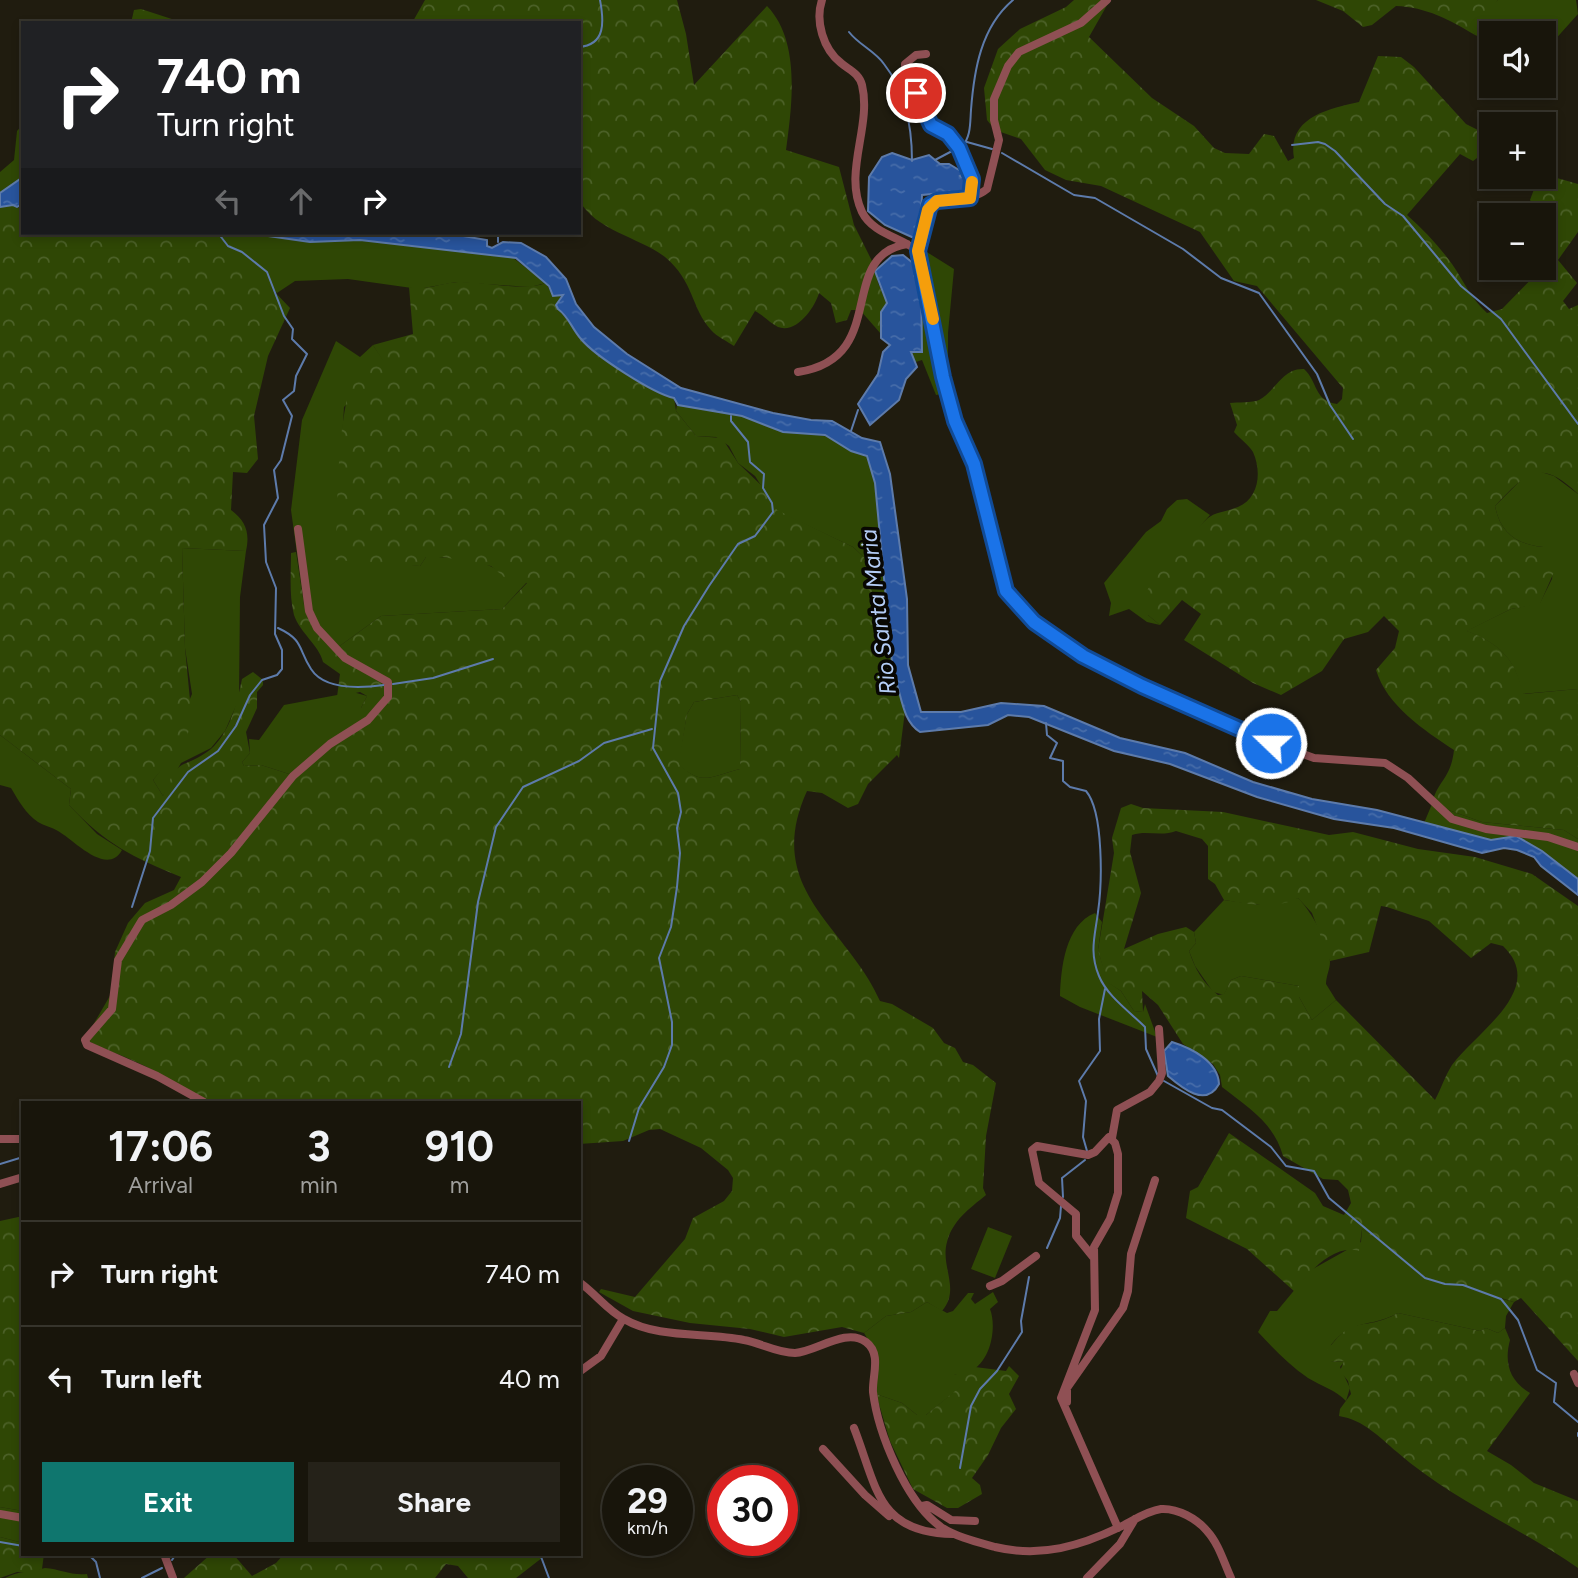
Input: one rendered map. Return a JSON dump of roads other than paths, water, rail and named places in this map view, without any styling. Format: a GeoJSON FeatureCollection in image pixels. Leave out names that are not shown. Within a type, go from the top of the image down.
{"type":"FeatureCollection","features":[{"type":"Feature","properties":{"kind":"street"},"geometry":{"type":"LineString","coordinates":[[822,0],[820,18],[826,44],[838,61],[858,76],[864,94],[857,162],[859,204],[871,224],[918,251]]}},
{"type":"Feature","properties":{"kind":"street"},"geometry":{"type":"LineString","coordinates":[[1107,0],[1081,23],[1032,44],[1013,58],[994,99],[994,120],[999,140],[990,169],[989,184],[981,194],[970,198],[937,201],[930,205],[918,251],[947,398],[974,464],[1006,591],[1021,610],[1054,636],[1117,674],[1256,737],[1314,758],[1385,763],[1408,778],[1452,819],[1486,829],[1548,837],[1578,847]]}},
{"type":"Feature","properties":{"kind":"street"},"geometry":{"type":"LineString","coordinates":[[926,54],[916,55],[905,64],[905,79],[916,93],[931,125],[948,134],[959,148],[972,179],[970,198]]}},
{"type":"Feature","properties":{"kind":"street"},"geometry":{"type":"LineString","coordinates":[[797,372],[821,369],[836,360],[850,340],[874,263],[890,248],[908,244]]}},
{"type":"Feature","properties":{"kind":"street"},"geometry":{"type":"LineString","coordinates":[[202,1101],[158,1076],[87,1045],[85,1040],[112,1009],[118,960],[142,920],[171,905],[202,882],[231,853],[293,776],[330,744],[368,720],[388,697],[388,682],[351,663],[313,621],[309,611],[298,530]]}},
{"type":"Feature","properties":{"kind":"street"},"geometry":{"type":"LineString","coordinates":[[1118,1528],[1064,1408],[1061,1389],[1097,1301],[1093,1257],[1096,1238],[1110,1219],[1118,1193],[1118,1154],[1112,1138],[1117,1110],[1150,1092],[1159,1081],[1162,1073],[1159,1029]]}},
{"type":"Feature","properties":{"kind":"street"},"geometry":{"type":"LineString","coordinates":[[1093,1257],[1076,1236],[1074,1227],[1077,1218],[1074,1210],[1039,1183],[1032,1150],[1043,1146],[1088,1155],[1112,1138]]}},
{"type":"Feature","properties":{"kind":"street"},"geometry":{"type":"LineString","coordinates":[[0,1139],[21,1139]]}},
{"type":"Feature","properties":{"kind":"street"},"geometry":{"type":"LineString","coordinates":[[0,1184],[21,1178]]}},
{"type":"Feature","properties":{"kind":"street"},"geometry":{"type":"LineString","coordinates":[[1075,1429],[1068,1406],[1067,1388],[1123,1308],[1128,1291],[1131,1254],[1155,1180]]}},
{"type":"Feature","properties":{"kind":"street"},"geometry":{"type":"LineString","coordinates":[[990,1286],[1002,1281],[1035,1256]]}},
{"type":"Feature","properties":{"kind":"street"},"geometry":{"type":"LineString","coordinates":[[581,1284],[623,1319],[647,1327],[740,1339],[793,1353],[845,1338],[857,1338],[866,1342],[874,1356],[874,1392],[886,1438],[901,1476],[938,1525],[956,1534],[996,1547],[1036,1553],[1084,1542],[1160,1509],[1171,1510],[1195,1520],[1213,1539],[1231,1578]]}},
{"type":"Feature","properties":{"kind":"street"},"geometry":{"type":"LineString","coordinates":[[581,1371],[601,1356],[623,1319]]}},
{"type":"Feature","properties":{"kind":"street"},"geometry":{"type":"LineString","coordinates":[[854,1427],[880,1498],[895,1518]]}},
{"type":"Feature","properties":{"kind":"street"},"geometry":{"type":"LineString","coordinates":[[823,1449],[865,1495],[910,1528],[956,1534]]}},
{"type":"Feature","properties":{"kind":"street"},"geometry":{"type":"LineString","coordinates":[[922,1506],[927,1505],[951,1520],[975,1521]]}},
{"type":"Feature","properties":{"kind":"street"},"geometry":{"type":"LineString","coordinates":[[0,1514],[21,1518]]}},
{"type":"Feature","properties":{"kind":"street"},"geometry":{"type":"LineString","coordinates":[[1087,1578],[1120,1544],[1135,1519]]}},
{"type":"Feature","properties":{"kind":"street"},"geometry":{"type":"LineString","coordinates":[[165,1556],[173,1578]]}},
{"type":"Feature","properties":{"kind":"water"},"geometry":{"type":"Polygon","coordinates":[[[892,153],[912,160],[929,155],[940,164],[949,164],[964,173],[960,176],[965,179],[964,191],[922,195],[921,215],[914,238],[885,225],[868,211],[869,177],[882,157],[892,153]]]}},
{"type":"Feature","properties":{"kind":"water"},"geometry":{"type":"Polygon","coordinates":[[[21,178],[21,205],[0,207],[0,193],[21,178]]]}},
{"type":"Feature","properties":{"kind":"water"},"geometry":{"type":"Polygon","coordinates":[[[261,235],[457,235],[487,240],[487,246],[492,248],[503,242],[521,243],[546,257],[566,279],[576,304],[594,327],[627,354],[681,388],[773,413],[832,421],[862,438],[880,442],[890,474],[907,599],[908,665],[921,712],[961,712],[1001,703],[1044,706],[1120,738],[1185,753],[1253,782],[1312,799],[1377,810],[1491,840],[1516,836],[1542,851],[1578,879],[1578,895],[1541,866],[1534,857],[1517,850],[1504,848],[1482,853],[1394,828],[1334,819],[1257,797],[1170,764],[1114,751],[1029,717],[1008,715],[988,725],[920,732],[905,713],[893,673],[875,483],[867,456],[851,451],[825,435],[783,432],[742,416],[678,405],[674,398],[639,382],[588,346],[556,305],[563,295],[553,296],[549,286],[516,258],[360,240],[310,242],[261,235]]]}},
{"type":"Feature","properties":{"kind":"water"},"geometry":{"type":"Polygon","coordinates":[[[903,255],[918,267],[921,276],[922,352],[911,352],[917,367],[906,379],[899,400],[870,425],[858,404],[878,374],[883,352],[890,345],[881,338],[881,312],[887,303],[875,271],[892,256],[903,255]]]}},
{"type":"Feature","properties":{"kind":"water"},"geometry":{"type":"Polygon","coordinates":[[[1172,1042],[1195,1052],[1209,1062],[1219,1084],[1214,1091],[1208,1095],[1194,1094],[1168,1076],[1164,1051],[1172,1042]]]}},
{"type":"Feature","properties":{"kind":"waterway"},"geometry":{"type":"LineString","coordinates":[[581,47],[599,37],[602,24],[600,0]]}},
{"type":"Feature","properties":{"kind":"waterway"},"geometry":{"type":"LineString","coordinates":[[962,147],[970,130],[974,80],[981,50],[993,23],[1013,0]]}},
{"type":"Feature","properties":{"kind":"waterway"},"geometry":{"type":"LineString","coordinates":[[849,32],[880,59],[898,86],[909,123],[912,161]]}},
{"type":"Feature","properties":{"kind":"waterway"},"geometry":{"type":"LineString","coordinates":[[967,142],[992,149]]}},
{"type":"Feature","properties":{"kind":"waterway"},"geometry":{"type":"LineString","coordinates":[[1292,145],[1318,142],[1325,144],[1335,151],[1385,204],[1403,216],[1461,286],[1501,319],[1578,424]]}},
{"type":"Feature","properties":{"kind":"waterway"},"geometry":{"type":"LineString","coordinates":[[935,160],[954,150]]}},
{"type":"Feature","properties":{"kind":"waterway"},"geometry":{"type":"LineString","coordinates":[[1002,153],[1074,195],[1095,198],[1183,249],[1221,278],[1259,293],[1317,374],[1330,405],[1353,439]]}},
{"type":"Feature","properties":{"kind":"waterway"},"geometry":{"type":"LineString","coordinates":[[132,907],[150,851],[153,818],[188,772],[218,751],[236,726],[250,695],[262,680],[277,675],[282,669],[282,650],[275,634],[276,588],[266,562],[264,525],[278,498],[274,470],[281,460],[292,416],[283,400],[294,391],[296,376],[307,354],[292,339],[293,329],[284,316],[267,272],[242,252],[228,246],[220,235]]}},
{"type":"Feature","properties":{"kind":"waterway"},"geometry":{"type":"LineString","coordinates":[[498,235],[498,242]]}},
{"type":"Feature","properties":{"kind":"waterway"},"geometry":{"type":"LineString","coordinates":[[851,431],[858,410]]}},
{"type":"Feature","properties":{"kind":"waterway"},"geometry":{"type":"LineString","coordinates":[[629,1141],[639,1108],[664,1067],[672,1045],[672,1022],[659,958],[671,927],[680,853],[677,828],[681,812],[678,793],[653,748],[660,681],[684,626],[709,586],[738,544],[755,536],[773,512],[772,503],[763,488],[764,474],[750,462],[748,442],[731,421],[731,416]]}},
{"type":"Feature","properties":{"kind":"waterway"},"geometry":{"type":"LineString","coordinates":[[278,628],[296,641],[311,669],[325,681],[334,685],[355,687],[384,685]]}},
{"type":"Feature","properties":{"kind":"waterway"},"geometry":{"type":"LineString","coordinates":[[393,684],[433,678],[493,659]]}},
{"type":"Feature","properties":{"kind":"waterway"},"geometry":{"type":"LineString","coordinates":[[1046,723],[1047,735],[1057,743],[1050,758],[1063,761],[1063,781],[1070,787],[1086,791],[1096,815],[1101,867],[1094,944],[1096,967],[1107,990],[1145,1027],[1146,1049],[1158,1076]]}},
{"type":"Feature","properties":{"kind":"waterway"},"geometry":{"type":"LineString","coordinates":[[449,1067],[461,1034],[478,902],[496,827],[523,787],[579,761],[604,743],[652,729]]}},
{"type":"Feature","properties":{"kind":"waterway"},"geometry":{"type":"LineString","coordinates":[[1087,1151],[1083,1137],[1086,1101],[1079,1081],[1100,1051],[1099,1019],[1105,989]]}},
{"type":"Feature","properties":{"kind":"waterway"},"geometry":{"type":"LineString","coordinates":[[1164,1081],[1212,1108],[1222,1110],[1271,1147],[1286,1166],[1314,1171],[1329,1198],[1425,1278],[1445,1284],[1463,1285],[1501,1299],[1518,1320],[1537,1370],[1556,1383],[1554,1402],[1578,1422]]}},
{"type":"Feature","properties":{"kind":"waterway"},"geometry":{"type":"LineString","coordinates":[[0,1164],[21,1158]]}},
{"type":"Feature","properties":{"kind":"waterway"},"geometry":{"type":"LineString","coordinates":[[1063,1197],[1062,1178],[1085,1160]]}},
{"type":"Feature","properties":{"kind":"waterway"},"geometry":{"type":"LineString","coordinates":[[1047,1248],[1060,1218],[1061,1206]]}},
{"type":"Feature","properties":{"kind":"waterway"},"geometry":{"type":"LineString","coordinates":[[960,1468],[971,1406],[980,1389],[997,1371],[1022,1332],[1021,1321],[1029,1277]]}},
{"type":"Feature","properties":{"kind":"waterway"},"geometry":{"type":"LineString","coordinates":[[0,1542],[21,1546]]}},
{"type":"Feature","properties":{"kind":"waterway"},"geometry":{"type":"LineString","coordinates":[[90,1556],[96,1562],[100,1578]]}},
{"type":"Feature","properties":{"kind":"waterway"},"geometry":{"type":"LineString","coordinates":[[172,1560],[175,1556]]}},
{"type":"Feature","properties":{"kind":"waterway"},"geometry":{"type":"LineString","coordinates":[[541,1556],[549,1578]]}},
{"type":"Feature","properties":{"kind":"waterway"},"geometry":{"type":"LineString","coordinates":[[142,1578],[162,1568]]}},
{"type":"Feature","properties":{"kind":"water label","name":"Rio Santa Maria"},"geometry":{"type":"Point","coordinates":[878,612]}}]}
